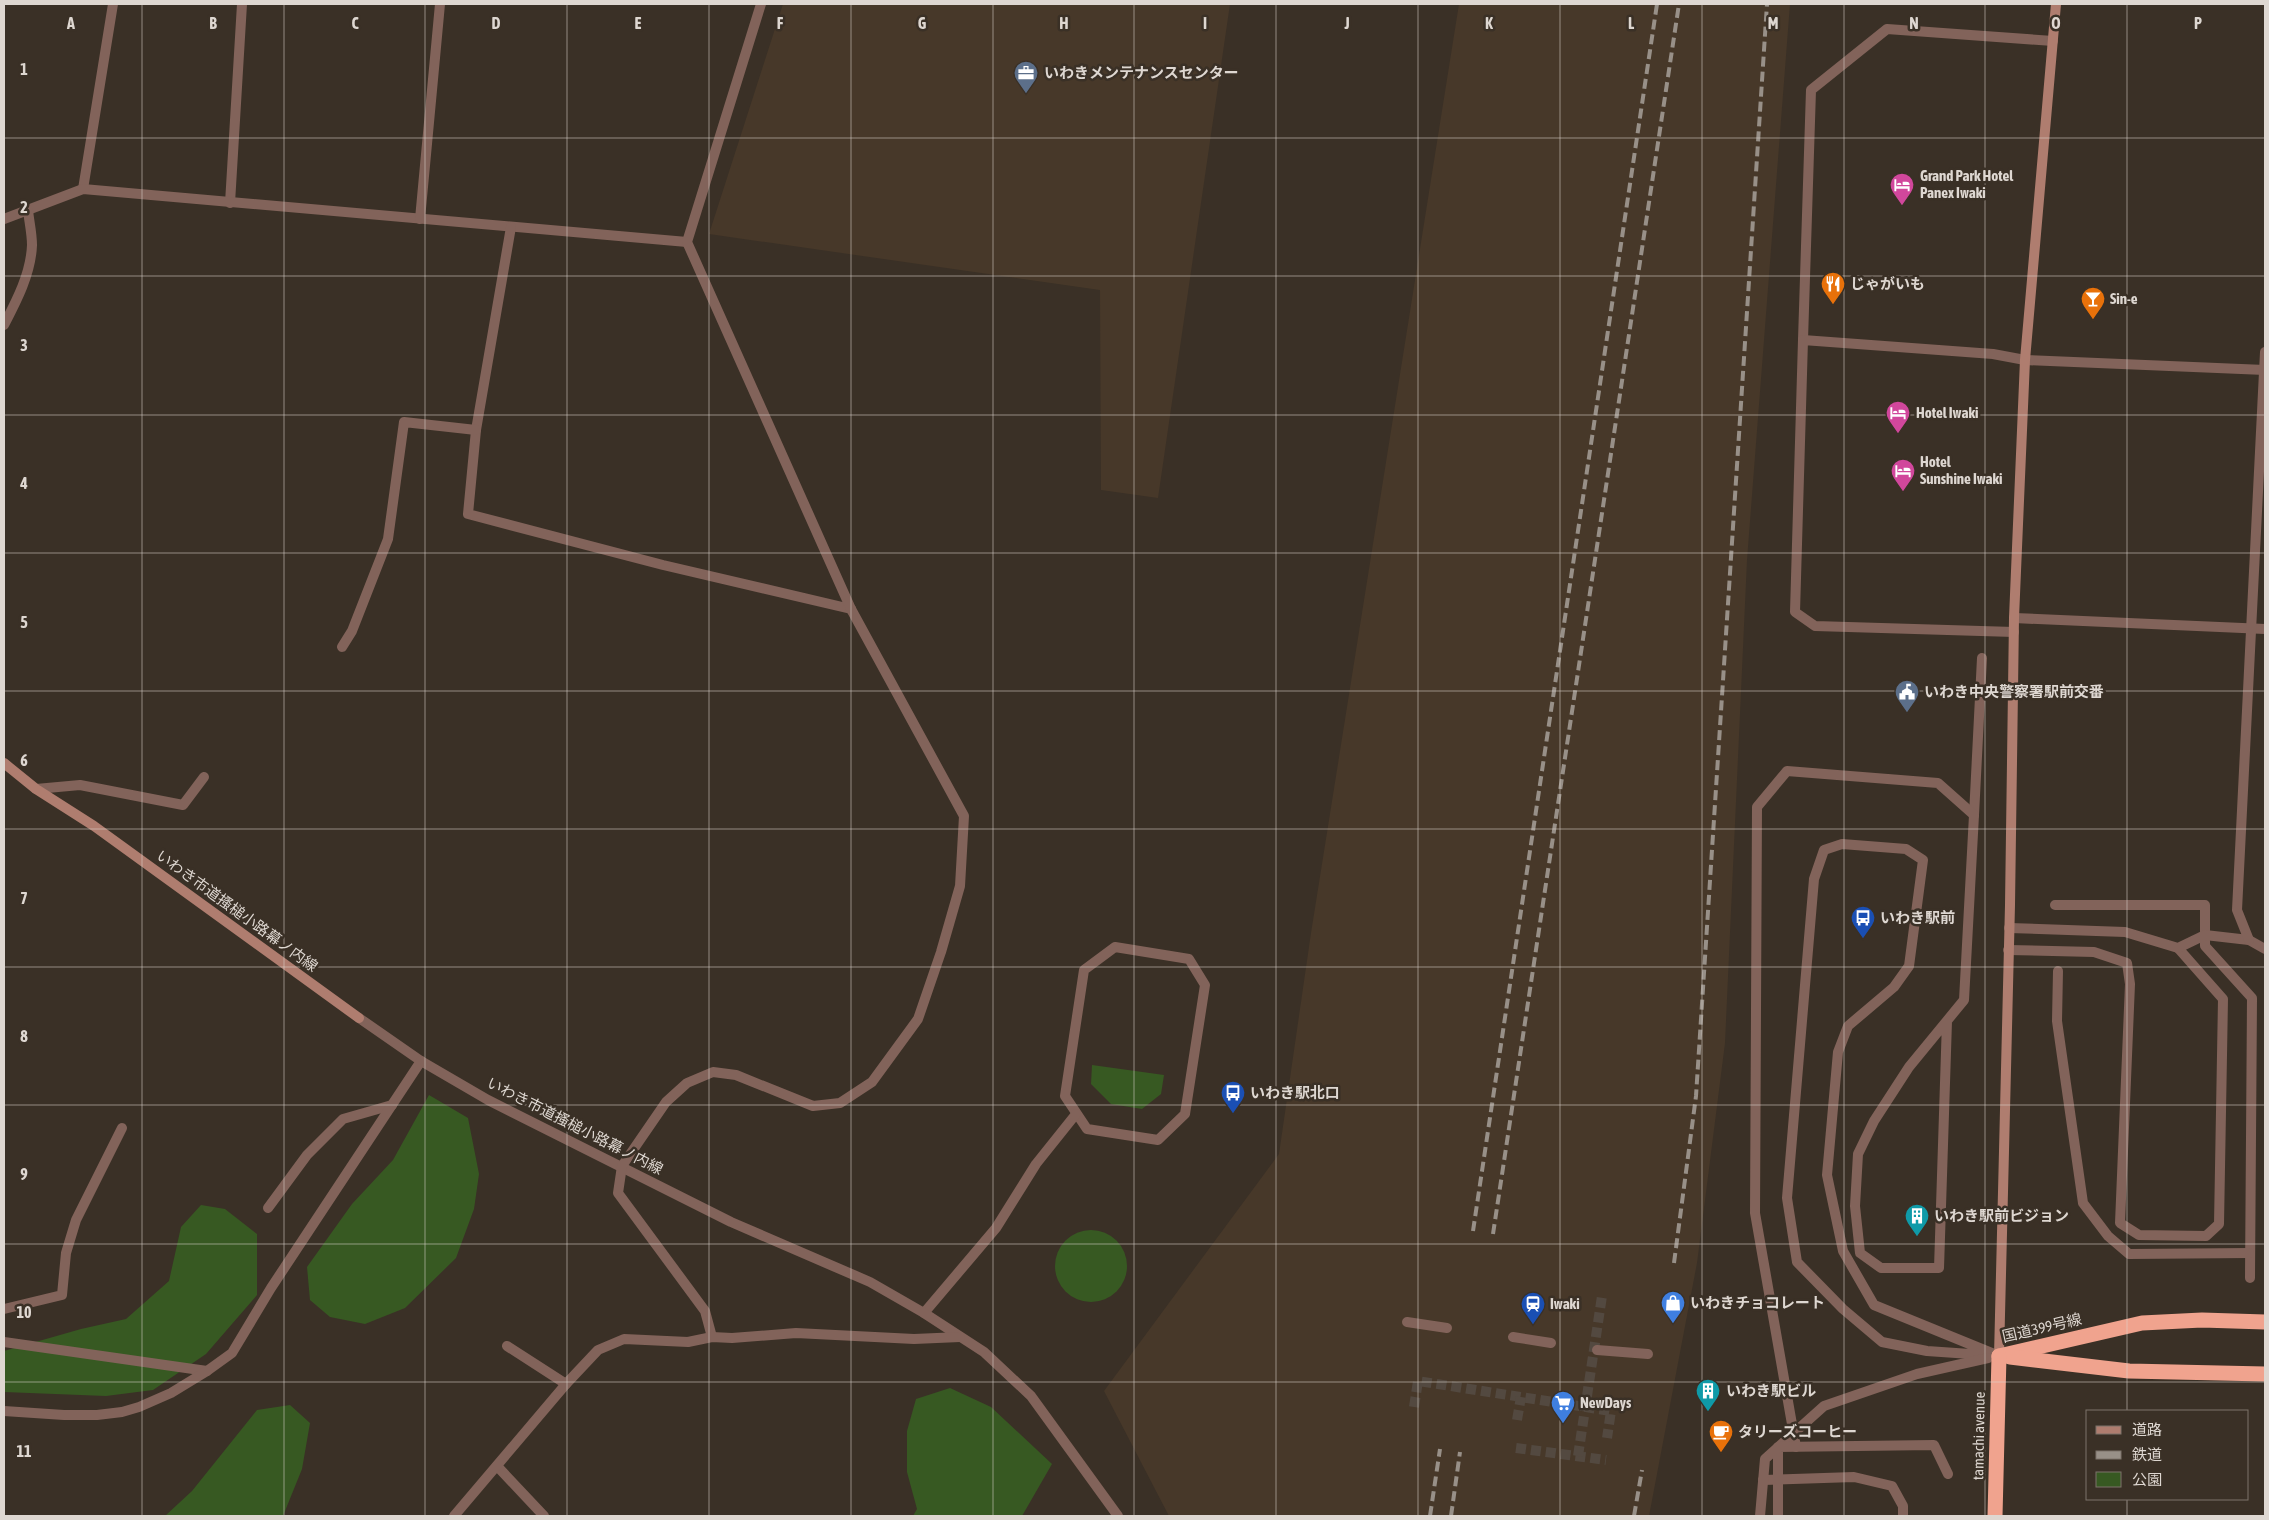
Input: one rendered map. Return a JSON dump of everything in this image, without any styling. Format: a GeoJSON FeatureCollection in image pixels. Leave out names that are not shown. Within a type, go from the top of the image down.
{"type":"FeatureCollection","features":[{"type":"Feature","properties":{"kind":"highway","name":"国道399号線"},"geometry":{"type":"LineString","coordinates":[[1999,1356],[2142,1323],[2202,1320],[2265,1322]]}},
{"type":"Feature","properties":{"kind":"highway","name":"国道399号線"},"geometry":{"type":"LineString","coordinates":[[1999,1356],[2129,1371],[2265,1374]]}},
{"type":"Feature","properties":{"kind":"highway","name":"tamachi avenue"},"geometry":{"type":"LineString","coordinates":[[1995,1516],[1999,1356]]}},
{"type":"Feature","properties":{"kind":"street"},"geometry":{"type":"LineString","coordinates":[[83,188],[113,4]]}},
{"type":"Feature","properties":{"kind":"street"},"geometry":{"type":"LineString","coordinates":[[230,202],[242,4]]}},
{"type":"Feature","properties":{"kind":"street"},"geometry":{"type":"LineString","coordinates":[[420,219],[440,4]]}},
{"type":"Feature","properties":{"kind":"street"},"geometry":{"type":"LineString","coordinates":[[712,1337],[705,1311],[618,1193],[622,1166],[666,1102],[687,1084],[713,1072],[736,1075],[813,1106],[840,1103],[872,1082],[918,1019],[941,952],[960,886],[964,816],[851,609],[687,242],[761,4]]}},
{"type":"Feature","properties":{"kind":"street"},"geometry":{"type":"LineString","coordinates":[[1999,1356],[2014,618],[2024,360],[2056,4]]}},
{"type":"Feature","properties":{"kind":"street"},"geometry":{"type":"LineString","coordinates":[[2014,632],[1815,626],[1795,612],[1810,90],[1887,29],[2052,41]]}},
{"type":"Feature","properties":{"kind":"street"},"geometry":{"type":"LineString","coordinates":[[4,219],[83,188],[511,228],[687,242]]}},
{"type":"Feature","properties":{"kind":"street"},"geometry":{"type":"LineString","coordinates":[[4,325],[28,270],[32,245],[28,210]]}},
{"type":"Feature","properties":{"kind":"street"},"geometry":{"type":"LineString","coordinates":[[511,228],[476,430],[468,514],[654,563],[851,609]]}},
{"type":"Feature","properties":{"kind":"street"},"geometry":{"type":"LineString","coordinates":[[1803,340],[1993,354],[2024,360],[2264,370]]}},
{"type":"Feature","properties":{"kind":"street"},"geometry":{"type":"LineString","coordinates":[[2249,940],[2237,910],[2253,629],[2265,352]]}},
{"type":"Feature","properties":{"kind":"street"},"geometry":{"type":"LineString","coordinates":[[342,647],[352,631],[388,538],[404,422],[476,430]]}},
{"type":"Feature","properties":{"kind":"street"},"geometry":{"type":"LineString","coordinates":[[2014,618],[2265,629]]}},
{"type":"Feature","properties":{"kind":"street"},"geometry":{"type":"LineString","coordinates":[[1947,1021],[1939,1268],[1881,1268],[1860,1253],[1855,1206],[1858,1154],[1874,1121],[1909,1067],[1964,1000],[1982,658]]}},
{"type":"Feature","properties":{"kind":"street","name":"いわき市道搔槌小路幕ノ内線"},"geometry":{"type":"LineString","coordinates":[[4,763],[36,789],[94,826],[358,1018],[421,1061],[488,1100],[731,1222],[870,1282],[924,1313],[984,1352],[1031,1396],[1118,1516]]}},
{"type":"Feature","properties":{"kind":"street"},"geometry":{"type":"LineString","coordinates":[[1796,1447],[1755,1213],[1757,808],[1787,771],[1938,783],[1974,814]]}},
{"type":"Feature","properties":{"kind":"street"},"geometry":{"type":"LineString","coordinates":[[36,789],[80,785],[183,805],[204,776]]}},
{"type":"Feature","properties":{"kind":"street"},"geometry":{"type":"LineString","coordinates":[[1842,844],[1906,849],[1923,860],[1909,966],[1894,987],[1848,1026],[1838,1052],[1827,1175],[1843,1251],[1874,1304],[1999,1356],[1928,1351],[1882,1342],[1843,1309],[1797,1262],[1787,1198],[1814,879],[1824,850],[1842,844]]}},
{"type":"Feature","properties":{"kind":"street"},"geometry":{"type":"LineString","coordinates":[[2055,905],[2205,905],[2205,946],[2252,998],[2250,1278]]}},
{"type":"Feature","properties":{"kind":"street"},"geometry":{"type":"LineString","coordinates":[[2008,950],[2094,952],[2127,963],[2130,984],[2120,1223],[2139,1234],[2206,1236],[2219,1224],[2223,999],[2178,948],[2125,932],[2009,928]]}},
{"type":"Feature","properties":{"kind":"street"},"geometry":{"type":"LineString","coordinates":[[2178,948],[2205,935],[2249,940],[2265,949]]}},
{"type":"Feature","properties":{"kind":"street"},"geometry":{"type":"LineString","coordinates":[[1115,947],[1189,959],[1205,984],[1185,1114],[1158,1140],[1087,1129],[1076,1114],[1065,1096],[1084,970],[1115,947]]}},
{"type":"Feature","properties":{"kind":"street"},"geometry":{"type":"LineString","coordinates":[[2058,970],[2057,1022],[2084,1203],[2108,1236],[2129,1254],[2249,1252]]}},
{"type":"Feature","properties":{"kind":"street"},"geometry":{"type":"LineString","coordinates":[[4,1410],[64,1415],[98,1415],[122,1412],[171,1393],[232,1353],[421,1061]]}},
{"type":"Feature","properties":{"kind":"street"},"geometry":{"type":"LineString","coordinates":[[268,1208],[307,1155],[342,1119],[392,1105]]}},
{"type":"Feature","properties":{"kind":"street"},"geometry":{"type":"LineString","coordinates":[[924,1313],[996,1228],[1036,1164],[1076,1114]]}},
{"type":"Feature","properties":{"kind":"street"},"geometry":{"type":"LineString","coordinates":[[4,1309],[62,1295],[66,1253],[76,1220],[122,1128]]}},
{"type":"Feature","properties":{"kind":"street"},"geometry":{"type":"LineString","coordinates":[[1407,1322],[1447,1328]]}},
{"type":"Feature","properties":{"kind":"street"},"geometry":{"type":"LineString","coordinates":[[454,1516],[566,1384],[598,1350],[624,1339],[688,1342],[712,1337],[732,1338],[796,1333],[914,1339],[960,1337]]}},
{"type":"Feature","properties":{"kind":"street"},"geometry":{"type":"LineString","coordinates":[[1513,1337],[1551,1343]]}},
{"type":"Feature","properties":{"kind":"street"},"geometry":{"type":"LineString","coordinates":[[4,1342],[207,1371]]}},
{"type":"Feature","properties":{"kind":"street"},"geometry":{"type":"LineString","coordinates":[[507,1346],[566,1384]]}},
{"type":"Feature","properties":{"kind":"street"},"geometry":{"type":"LineString","coordinates":[[1598,1350],[1648,1354]]}},
{"type":"Feature","properties":{"kind":"street"},"geometry":{"type":"LineString","coordinates":[[1760,1516],[1765,1459],[1824,1406],[1865,1390],[1917,1374],[1999,1356]]}},
{"type":"Feature","properties":{"kind":"street"},"geometry":{"type":"LineString","coordinates":[[1778,1516],[1778,1447],[1934,1446],[1948,1474]]}},
{"type":"Feature","properties":{"kind":"street"},"geometry":{"type":"LineString","coordinates":[[497,1466],[544,1516]]}},
{"type":"Feature","properties":{"kind":"street"},"geometry":{"type":"LineString","coordinates":[[1763,1480],[1854,1477],[1892,1486],[1903,1506],[1903,1516]]}},
{"type":"Feature","properties":{"kind":"shaded area"},"geometry":{"type":"Polygon","coordinates":[[[783,4],[1230,4],[1158,498],[1101,490],[1100,290],[709,234],[783,4]]]}},
{"type":"Feature","properties":{"kind":"shaded area"},"geometry":{"type":"Polygon","coordinates":[[[1459,4],[1790,4],[1747,560],[1725,1043],[1697,1263],[1649,1516],[1169,1516],[1104,1391],[1279,1154],[1311,933],[1459,4]]]}},
{"type":"Feature","properties":{"kind":"green space"},"geometry":{"type":"Polygon","coordinates":[[[1092,1065],[1164,1075],[1161,1094],[1142,1109],[1111,1104],[1091,1084],[1092,1065]]]}},
{"type":"Feature","properties":{"kind":"green space"},"geometry":{"type":"Polygon","coordinates":[[[429,1095],[468,1118],[479,1174],[474,1209],[456,1258],[405,1308],[365,1324],[330,1317],[310,1300],[307,1267],[352,1204],[393,1160],[429,1095]]]}},
{"type":"Feature","properties":{"kind":"green space"},"geometry":{"type":"Polygon","coordinates":[[[201,1205],[225,1209],[257,1234],[257,1295],[206,1354],[153,1390],[106,1396],[4,1392],[4,1351],[81,1329],[126,1319],[169,1281],[181,1227],[201,1205]]]}},
{"type":"Feature","properties":{"kind":"green space"},"geometry":{"type":"Polygon","coordinates":[[[1091,1230],[1105,1233],[1117,1240],[1124,1252],[1127,1266],[1124,1280],[1117,1292],[1105,1299],[1091,1302],[1077,1299],[1065,1292],[1058,1280],[1055,1266],[1058,1252],[1065,1240],[1077,1233],[1091,1230]]]}},
{"type":"Feature","properties":{"kind":"green space"},"geometry":{"type":"Polygon","coordinates":[[[950,1388],[991,1407],[1052,1464],[1022,1516],[913,1516],[917,1509],[907,1472],[907,1431],[916,1399],[950,1388]]]}},
{"type":"Feature","properties":{"kind":"green space"},"geometry":{"type":"Polygon","coordinates":[[[290,1405],[310,1423],[302,1469],[283,1516],[165,1516],[192,1491],[257,1410],[290,1405]]]}},
{"type":"Feature","properties":{"kind":"tunnel"},"geometry":{"type":"LineString","coordinates":[[1578,1456],[1602,1296]]}},
{"type":"Feature","properties":{"kind":"tunnel"},"geometry":{"type":"LineString","coordinates":[[1414,1407],[1418,1381],[1611,1411],[1607,1438]]}},
{"type":"Feature","properties":{"kind":"tunnel"},"geometry":{"type":"LineString","coordinates":[[1517,1420],[1521,1397]]}},
{"type":"Feature","properties":{"kind":"tunnel"},"geometry":{"type":"LineString","coordinates":[[1516,1448],[1606,1460]]}},
{"type":"Feature","properties":{"kind":"railway"},"geometry":{"type":"LineString","coordinates":[[1473,1231],[1657,4]]}},
{"type":"Feature","properties":{"kind":"railway"},"geometry":{"type":"LineString","coordinates":[[1493,1234],[1679,4]]}},
{"type":"Feature","properties":{"kind":"railway"},"geometry":{"type":"LineString","coordinates":[[1674,1263],[1696,1096],[1767,4]]}},
{"type":"Feature","properties":{"kind":"railway"},"geometry":{"type":"LineString","coordinates":[[1430,1516],[1440,1449]]}},
{"type":"Feature","properties":{"kind":"railway"},"geometry":{"type":"LineString","coordinates":[[1451,1516],[1460,1452]]}},
{"type":"Feature","properties":{"kind":"railway"},"geometry":{"type":"LineString","coordinates":[[1634,1516],[1642,1470]]}},
{"type":"Feature","properties":{"kind":"place","name":"いわきメンテナンスセンター"},"geometry":{"type":"Point","coordinates":[1026,94]}},
{"type":"Feature","properties":{"kind":"place","name":"Grand Park Hotel Panex Iwaki"},"geometry":{"type":"Point","coordinates":[1902,206]}},
{"type":"Feature","properties":{"kind":"place","name":"じゃがいも"},"geometry":{"type":"Point","coordinates":[1833,305]}},
{"type":"Feature","properties":{"kind":"place","name":"Sin-e"},"geometry":{"type":"Point","coordinates":[2093,320]}},
{"type":"Feature","properties":{"kind":"place","name":"Hotel Iwaki"},"geometry":{"type":"Point","coordinates":[1898,434]}},
{"type":"Feature","properties":{"kind":"place","name":"Hotel Sunshine Iwaki"},"geometry":{"type":"Point","coordinates":[1903,492]}},
{"type":"Feature","properties":{"kind":"place","name":"いわき中央警察署駅前交番"},"geometry":{"type":"Point","coordinates":[1907,713]}},
{"type":"Feature","properties":{"kind":"place","name":"いわき駅前"},"geometry":{"type":"Point","coordinates":[1863,939]}},
{"type":"Feature","properties":{"kind":"place","name":"いわき駅北口"},"geometry":{"type":"Point","coordinates":[1233,1114]}},
{"type":"Feature","properties":{"kind":"place","name":"いわき駅前ビジョン"},"geometry":{"type":"Point","coordinates":[1917,1237]}},
{"type":"Feature","properties":{"kind":"place","name":"いわきチョコレート"},"geometry":{"type":"Point","coordinates":[1673,1324]}},
{"type":"Feature","properties":{"kind":"place","name":"Iwaki"},"geometry":{"type":"Point","coordinates":[1533,1325]}},
{"type":"Feature","properties":{"kind":"place","name":"いわき駅ビル"},"geometry":{"type":"Point","coordinates":[1708,1412]}},
{"type":"Feature","properties":{"kind":"place","name":"NewDays"},"geometry":{"type":"Point","coordinates":[1563,1424]}},
{"type":"Feature","properties":{"kind":"place","name":"タリーズコーヒー"},"geometry":{"type":"Point","coordinates":[1721,1453]}}]}
